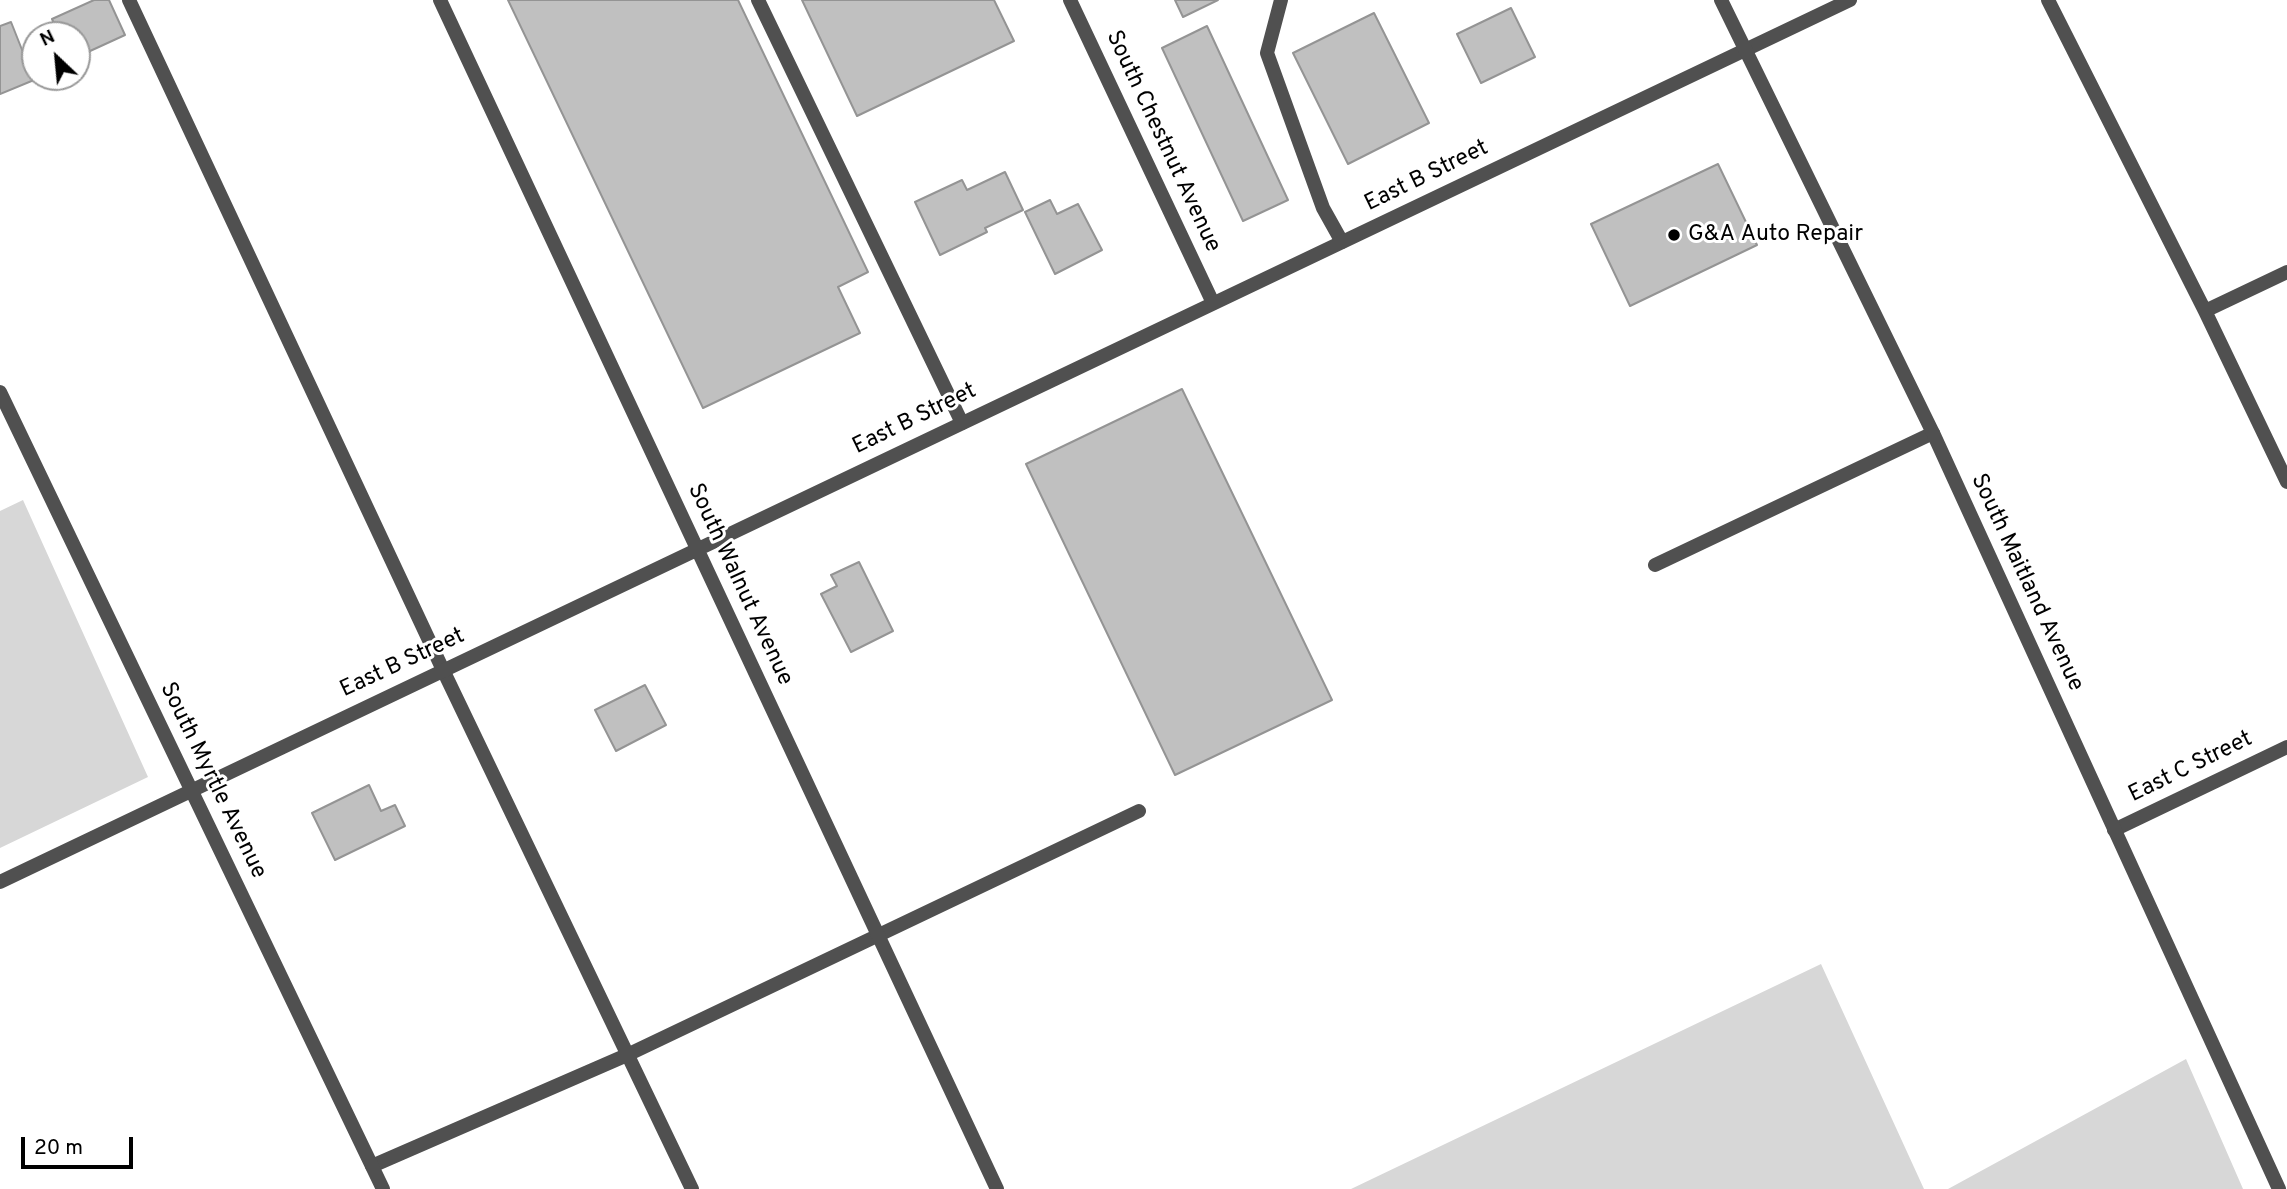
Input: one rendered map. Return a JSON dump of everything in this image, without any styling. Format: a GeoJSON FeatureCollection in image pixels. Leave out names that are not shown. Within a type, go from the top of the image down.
{"type":"FeatureCollection","features":[{"type":"Feature","properties":{"kind":"street"},"geometry":{"type":"LineString","coordinates":[[129,0],[443,670],[692,1189]]}},
{"type":"Feature","properties":{"kind":"street","name":"South Walnut Avenue"},"geometry":{"type":"LineString","coordinates":[[440,0],[996,1189]]}},
{"type":"Feature","properties":{"kind":"street"},"geometry":{"type":"LineString","coordinates":[[758,0],[962,423]]}},
{"type":"Feature","properties":{"kind":"street","name":"South Chestnut Avenue"},"geometry":{"type":"LineString","coordinates":[[1070,0],[1213,303]]}},
{"type":"Feature","properties":{"kind":"street"},"geometry":{"type":"LineString","coordinates":[[1281,0],[1267,53],[1323,208],[1342,242]]}},
{"type":"Feature","properties":{"kind":"street","name":"South Maitland Avenue"},"geometry":{"type":"LineString","coordinates":[[1721,0],[1933,433],[2279,1189]]}},
{"type":"Feature","properties":{"kind":"street","name":"East B Street"},"geometry":{"type":"LineString","coordinates":[[0,881],[1850,0]]}},
{"type":"Feature","properties":{"kind":"street"},"geometry":{"type":"LineString","coordinates":[[2048,0],[2205,311],[2287,482]]}},
{"type":"Feature","properties":{"kind":"street"},"geometry":{"type":"LineString","coordinates":[[2205,311],[2287,272]]}},
{"type":"Feature","properties":{"kind":"street","name":"South Myrtle Avenue"},"geometry":{"type":"LineString","coordinates":[[0,392],[383,1189]]}},
{"type":"Feature","properties":{"kind":"street"},"geometry":{"type":"LineString","coordinates":[[1654,565],[1933,433]]}},
{"type":"Feature","properties":{"kind":"street","name":"East C Street"},"geometry":{"type":"LineString","coordinates":[[2114,830],[2287,747]]}},
{"type":"Feature","properties":{"kind":"street"},"geometry":{"type":"LineString","coordinates":[[372,1166],[627,1055],[1139,811]]}},
{"type":"Feature","properties":{"kind":"shaded area"},"geometry":{"type":"Polygon","coordinates":[[[23,500],[148,777],[0,848],[0,511],[23,500]]]}},
{"type":"Feature","properties":{"kind":"shaded area"},"geometry":{"type":"Polygon","coordinates":[[[1821,964],[1924,1189],[1351,1189],[1821,964]]]}},
{"type":"Feature","properties":{"kind":"shaded area"},"geometry":{"type":"Polygon","coordinates":[[[2186,1059],[2243,1189],[1948,1189],[2186,1059]]]}},
{"type":"Feature","properties":{"kind":"building"},"geometry":{"type":"Polygon","coordinates":[[[94,0],[109,0],[125,35],[91,51],[91,21],[52,19],[94,0]]]}},
{"type":"Feature","properties":{"kind":"building"},"geometry":{"type":"Polygon","coordinates":[[[508,0],[738,0],[868,272],[838,287],[860,333],[703,408],[508,0]]]}},
{"type":"Feature","properties":{"kind":"building"},"geometry":{"type":"Polygon","coordinates":[[[802,0],[994,0],[1014,41],[857,116],[802,0]]]}},
{"type":"Feature","properties":{"kind":"building"},"geometry":{"type":"Polygon","coordinates":[[[1175,0],[1218,0],[1183,17],[1175,0]]]}},
{"type":"Feature","properties":{"kind":"building"},"geometry":{"type":"Polygon","coordinates":[[[1511,8],[1535,57],[1481,83],[1457,34],[1511,8]]]}},
{"type":"Feature","properties":{"kind":"building"},"geometry":{"type":"Polygon","coordinates":[[[1374,13],[1429,123],[1348,164],[1293,53],[1374,13]]]}},
{"type":"Feature","properties":{"kind":"building"},"geometry":{"type":"Polygon","coordinates":[[[11,22],[21,47],[21,85],[0,94],[0,26],[11,22]]]}},
{"type":"Feature","properties":{"kind":"building"},"geometry":{"type":"Polygon","coordinates":[[[1207,26],[1288,200],[1243,221],[1162,48],[1207,26]]]}},
{"type":"Feature","properties":{"kind":"building","name":"G&A Auto Repair"},"geometry":{"type":"Polygon","coordinates":[[[1718,164],[1757,245],[1630,306],[1591,224],[1718,164]]]}},
{"type":"Feature","properties":{"kind":"building"},"geometry":{"type":"Polygon","coordinates":[[[1005,172],[1023,210],[985,228],[987,232],[940,255],[915,202],[962,180],[967,190],[1005,172]]]}},
{"type":"Feature","properties":{"kind":"building"},"geometry":{"type":"Polygon","coordinates":[[[1050,200],[1057,214],[1078,204],[1102,250],[1055,274],[1025,212],[1050,200]]]}},
{"type":"Feature","properties":{"kind":"building"},"geometry":{"type":"Polygon","coordinates":[[[1182,389],[1332,700],[1175,775],[1026,464],[1182,389]]]}},
{"type":"Feature","properties":{"kind":"building"},"geometry":{"type":"Polygon","coordinates":[[[859,562],[893,631],[851,652],[821,594],[837,586],[831,575],[859,562]]]}},
{"type":"Feature","properties":{"kind":"building"},"geometry":{"type":"Polygon","coordinates":[[[645,685],[666,725],[616,751],[595,710],[645,685]]]}},
{"type":"Feature","properties":{"kind":"building"},"geometry":{"type":"Polygon","coordinates":[[[369,785],[381,811],[395,805],[405,826],[335,860],[312,813],[369,785]]]}},
{"type":"Feature","properties":{"kind":"place","name":"G&A Auto Repair"},"geometry":{"type":"Point","coordinates":[1674,235]}}]}
